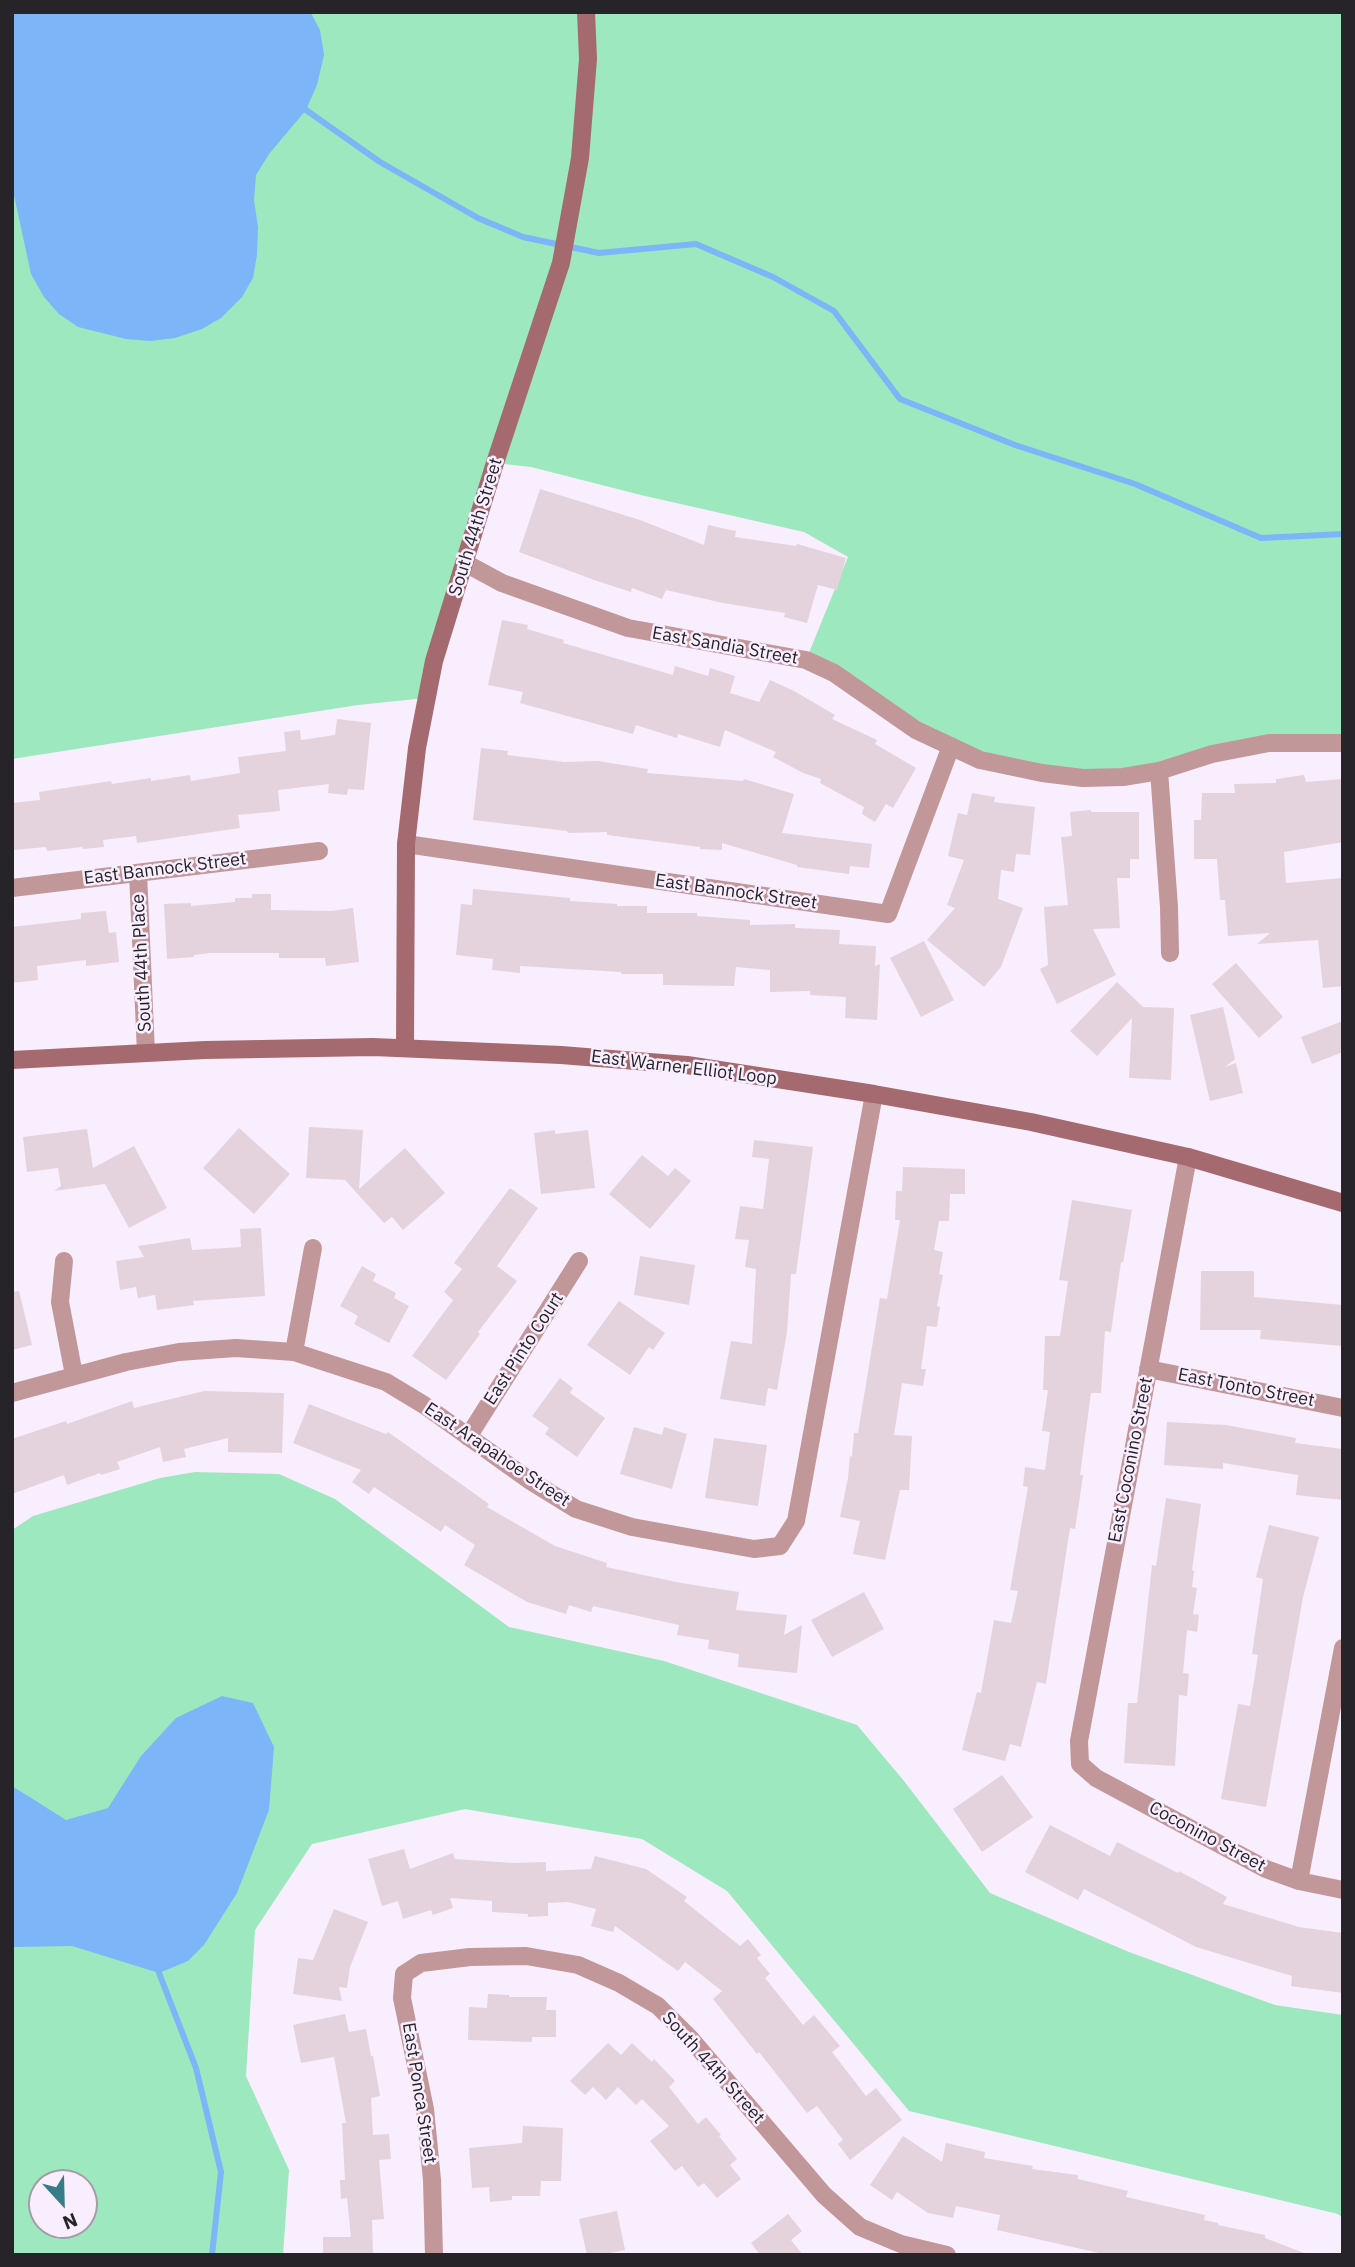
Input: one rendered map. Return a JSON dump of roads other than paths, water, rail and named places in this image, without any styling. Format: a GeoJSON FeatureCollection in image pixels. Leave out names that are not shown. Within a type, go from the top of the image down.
{"type":"FeatureCollection","features":[{"type":"Feature","properties":{"kind":"main road","name":"South 44th Street"},"geometry":{"type":"LineString","coordinates":[[405,1048],[406,844],[417,748],[434,661],[561,263],[580,158],[588,59],[586,12]]}},
{"type":"Feature","properties":{"kind":"main road","name":"East Warner Elliot Loop"},"geometry":{"type":"LineString","coordinates":[[12,1060],[232,1049],[405,1048],[561,1055],[687,1065],[1031,1122],[1188,1157],[1343,1203]]}},
{"type":"Feature","properties":{"kind":"street","name":"East Sandia Street"},"geometry":{"type":"LineString","coordinates":[[465,563],[502,583],[628,628],[806,660],[834,673],[916,730],[980,760],[1083,778],[1123,777],[1158,771],[1212,754],[1269,743],[1343,743]]}},
{"type":"Feature","properties":{"kind":"street","name":"East Bannock Street"},"geometry":{"type":"LineString","coordinates":[[406,844],[888,914],[951,746]]}},
{"type":"Feature","properties":{"kind":"street"},"geometry":{"type":"LineString","coordinates":[[1158,771],[1170,954]]}},
{"type":"Feature","properties":{"kind":"street","name":"East Bannock Street"},"geometry":{"type":"LineString","coordinates":[[12,888],[319,851]]}},
{"type":"Feature","properties":{"kind":"street","name":"South 44th Place"},"geometry":{"type":"LineString","coordinates":[[138,873],[146,1053]]}},
{"type":"Feature","properties":{"kind":"street","name":"East Arapahoe Street"},"geometry":{"type":"LineString","coordinates":[[12,1393],[74,1375],[179,1352],[236,1348],[294,1352],[386,1382],[576,1509],[632,1527],[754,1549],[780,1546],[796,1521],[874,1094]]}},
{"type":"Feature","properties":{"kind":"street","name":"East Coconino Street"},"geometry":{"type":"LineString","coordinates":[[1080,1764],[1079,1741],[1188,1157]]}},
{"type":"Feature","properties":{"kind":"street"},"geometry":{"type":"LineString","coordinates":[[294,1352],[313,1248]]}},
{"type":"Feature","properties":{"kind":"street"},"geometry":{"type":"LineString","coordinates":[[64,1261],[60,1302],[74,1375]]}},
{"type":"Feature","properties":{"kind":"street","name":"East Pinto Court"},"geometry":{"type":"LineString","coordinates":[[468,1437],[579,1261]]}},
{"type":"Feature","properties":{"kind":"street","name":"East Tonto Street"},"geometry":{"type":"LineString","coordinates":[[1148,1369],[1343,1408]]}},
{"type":"Feature","properties":{"kind":"street"},"geometry":{"type":"LineString","coordinates":[[1298,1881],[1343,1648]]}},
{"type":"Feature","properties":{"kind":"street","name":"Coconino Street"},"geometry":{"type":"LineString","coordinates":[[1080,1764],[1096,1779],[1266,1868],[1298,1881],[1343,1890]]}},
{"type":"Feature","properties":{"kind":"street","name":"South 44th Street"},"geometry":{"type":"LineString","coordinates":[[404,1974],[422,1963],[470,1956],[526,1956],[578,1965],[619,1983],[658,2006],[682,2030],[824,2195],[860,2227],[901,2244],[947,2255]]}},
{"type":"Feature","properties":{"kind":"street","name":"East Ponca Street"},"geometry":{"type":"LineString","coordinates":[[404,1974],[402,1998],[425,2109],[432,2180],[434,2254]]}},
{"type":"Feature","properties":{"kind":"street"},"geometry":{"type":"LineString","coordinates":[[434,2254],[447,2255]]}},
{"type":"Feature","properties":{"kind":"water"},"geometry":{"type":"Polygon","coordinates":[[[12,12],[311,13],[320,30],[324,55],[317,85],[306,110],[269,154],[256,175],[254,200],[258,227],[253,278],[242,297],[221,318],[202,329],[175,338],[150,341],[126,339],[78,327],[59,314],[44,297],[31,274],[12,186],[12,12]]]}},
{"type":"Feature","properties":{"kind":"water"},"geometry":{"type":"Polygon","coordinates":[[[222,1696],[253,1703],[274,1747],[269,1810],[237,1893],[204,1945],[188,1961],[159,1973],[72,1946],[12,1947],[12,1786],[66,1820],[108,1808],[141,1756],[176,1718],[222,1696]]]}},
{"type":"Feature","properties":{"kind":"waterway"},"geometry":{"type":"LineString","coordinates":[[299,109],[306,110],[380,162],[478,218],[523,237],[599,253],[696,244],[773,277],[834,311],[900,399],[1015,445],[1135,484],[1261,538],[1343,534]]}},
{"type":"Feature","properties":{"kind":"waterway"},"geometry":{"type":"LineString","coordinates":[[159,1973],[196,2068],[221,2172],[212,2255]]}}]}
